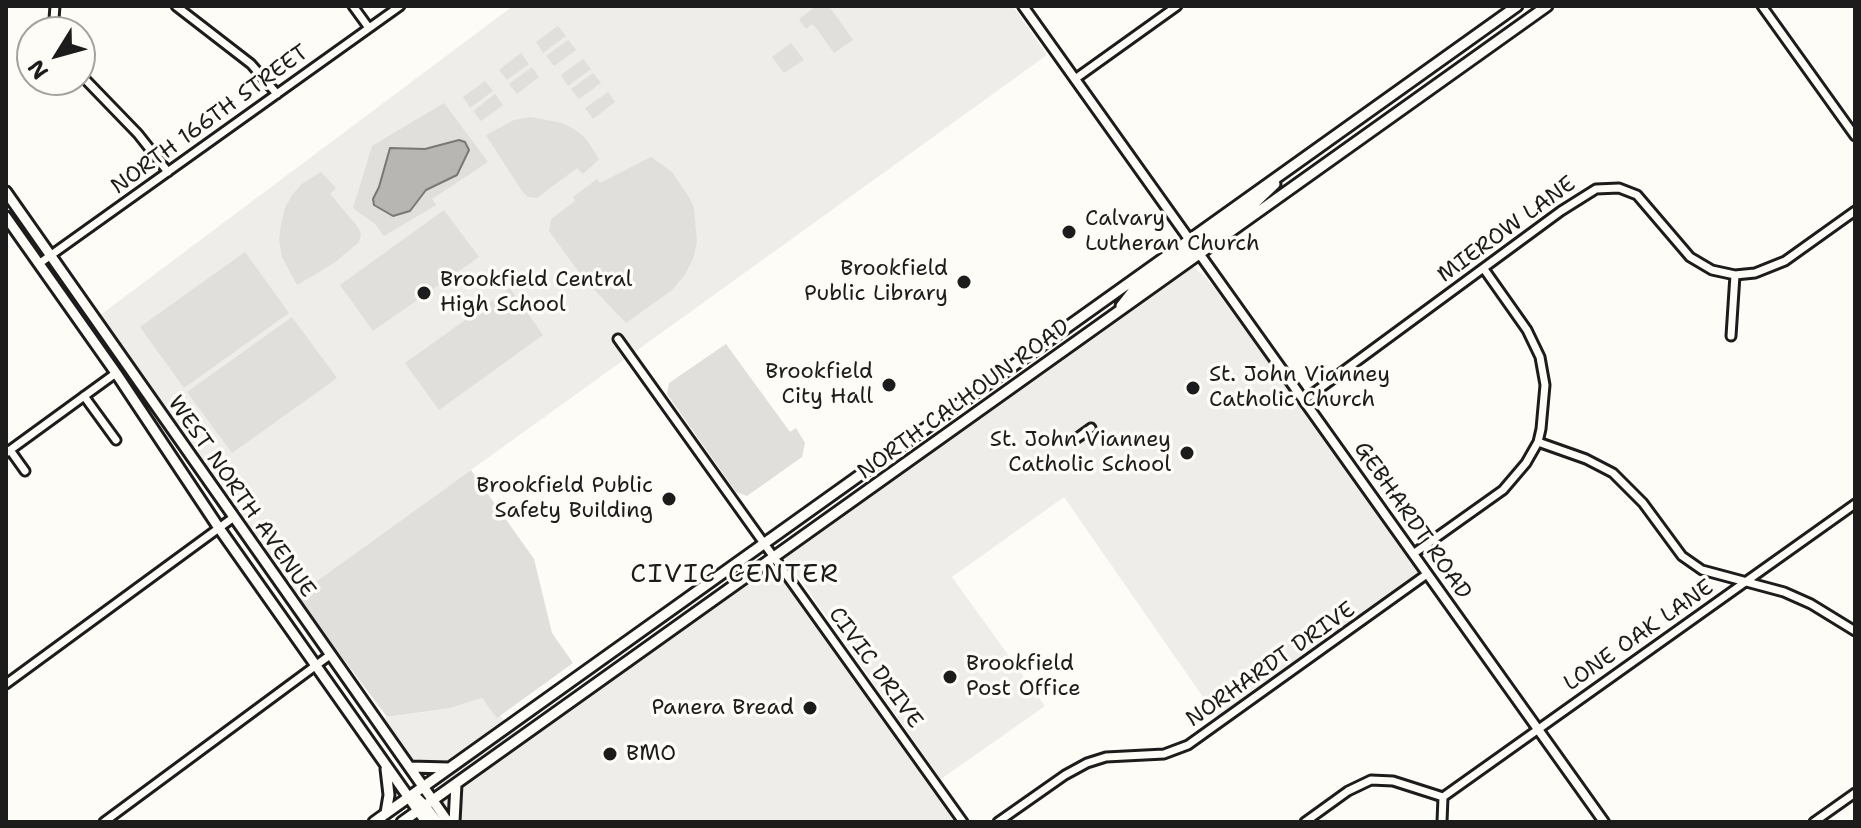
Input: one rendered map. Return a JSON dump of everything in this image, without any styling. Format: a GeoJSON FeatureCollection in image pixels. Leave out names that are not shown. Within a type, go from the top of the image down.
{"type":"FeatureCollection","features":[{"type":"Feature","properties":{"kind":"main road","name":"NORTH CALHOUN ROAD"},"geometry":{"type":"LineString","coordinates":[[374,822],[1517,6]]}},
{"type":"Feature","properties":{"kind":"main road","name":"NORTH CALHOUN ROAD"},"geometry":{"type":"LineString","coordinates":[[402,822],[1547,6]]}},
{"type":"Feature","properties":{"kind":"main road"},"geometry":{"type":"LineString","coordinates":[[1200,253],[1200,243],[1253,205],[1297,162]]}},
{"type":"Feature","properties":{"kind":"main road","name":"WEST NORTH AVENUE"},"geometry":{"type":"LineString","coordinates":[[6,192],[424,787],[426,822]]}},
{"type":"Feature","properties":{"kind":"main road","name":"WEST NORTH AVENUE"},"geometry":{"type":"LineString","coordinates":[[6,217],[408,797],[451,822]]}},
{"type":"Feature","properties":{"kind":"main road"},"geometry":{"type":"LineString","coordinates":[[1114,315],[1132,292],[1188,251],[1192,246],[1191,239]]}},
{"type":"Feature","properties":{"kind":"main road"},"geometry":{"type":"LineString","coordinates":[[386,767],[389,795],[386,813]]}},
{"type":"Feature","properties":{"kind":"main road"},"geometry":{"type":"LineString","coordinates":[[410,767],[452,768]]}},
{"type":"Feature","properties":{"kind":"main road"},"geometry":{"type":"LineString","coordinates":[[451,822],[456,784]]}},
{"type":"Feature","properties":{"kind":"main road"},"geometry":{"type":"LineString","coordinates":[[425,806],[437,822]]}},
{"type":"Feature","properties":{"kind":"street"},"geometry":{"type":"LineString","coordinates":[[176,6],[251,64],[277,94]]}},
{"type":"Feature","properties":{"kind":"street"},"geometry":{"type":"LineString","coordinates":[[353,6],[369,28]]}},
{"type":"Feature","properties":{"kind":"street","name":"NORTH 166TH STREET"},"geometry":{"type":"LineString","coordinates":[[40,263],[400,6]]}},
{"type":"Feature","properties":{"kind":"street","name":"GEBHARDT ROAD"},"geometry":{"type":"LineString","coordinates":[[1023,6],[1604,822]]}},
{"type":"Feature","properties":{"kind":"street"},"geometry":{"type":"LineString","coordinates":[[1075,79],[1177,6]]}},
{"type":"Feature","properties":{"kind":"street"},"geometry":{"type":"LineString","coordinates":[[1762,6],[1855,136]]}},
{"type":"Feature","properties":{"kind":"street"},"geometry":{"type":"LineString","coordinates":[[96,91],[138,134],[168,172]]}},
{"type":"Feature","properties":{"kind":"street","name":"MIEROW LANE"},"geometry":{"type":"LineString","coordinates":[[1304,400],[1588,192],[1609,187],[1637,195],[1682,248],[1700,264],[1735,275]]}},
{"type":"Feature","properties":{"kind":"street"},"geometry":{"type":"LineString","coordinates":[[1731,336],[1735,275],[1755,273],[1785,261],[1855,211]]}},
{"type":"Feature","properties":{"kind":"street"},"geometry":{"type":"LineString","coordinates":[[1413,554],[1503,490],[1526,463],[1538,442],[1545,399],[1540,357],[1527,330],[1484,269]]}},
{"type":"Feature","properties":{"kind":"street","name":"CIVIC DRIVE"},"geometry":{"type":"LineString","coordinates":[[618,339],[963,822]]}},
{"type":"Feature","properties":{"kind":"street"},"geometry":{"type":"LineString","coordinates":[[25,471],[8,451],[116,373]]}},
{"type":"Feature","properties":{"kind":"street"},"geometry":{"type":"LineString","coordinates":[[84,396],[116,440]]}},
{"type":"Feature","properties":{"kind":"street"},"geometry":{"type":"LineString","coordinates":[[1073,441],[1091,428]]}},
{"type":"Feature","properties":{"kind":"street"},"geometry":{"type":"LineString","coordinates":[[1538,442],[1586,459],[1613,473],[1643,503],[1682,556],[1702,570],[1798,597],[1855,631]]}},
{"type":"Feature","properties":{"kind":"street","name":"LONE OAK LANE"},"geometry":{"type":"LineString","coordinates":[[1443,797],[1855,504]]}},
{"type":"Feature","properties":{"kind":"street"},"geometry":{"type":"LineString","coordinates":[[6,684],[234,517]]}},
{"type":"Feature","properties":{"kind":"street","name":"NORHARDT DRIVE"},"geometry":{"type":"LineString","coordinates":[[998,822],[1087,763],[1106,757],[1164,754],[1188,745],[1427,574]]}},
{"type":"Feature","properties":{"kind":"street"},"geometry":{"type":"LineString","coordinates":[[104,822],[330,655]]}},
{"type":"Feature","properties":{"kind":"street"},"geometry":{"type":"LineString","coordinates":[[1305,822],[1348,791],[1371,780],[1393,781],[1443,797],[1442,822]]}},
{"type":"Feature","properties":{"kind":"street"},"geometry":{"type":"LineString","coordinates":[[1814,822],[1855,793]]}},
{"type":"Feature","properties":{"kind":"shaded area","name":"Brookfield Central High School"},"geometry":{"type":"Polygon","coordinates":[[[513,6],[1013,6],[1047,55],[296,596],[99,316],[513,6]]]}},
{"type":"Feature","properties":{"kind":"shaded area"},"geometry":{"type":"Polygon","coordinates":[[[816,6],[829,6],[853,40],[834,53],[812,24],[806,29],[799,19],[816,6]]]}},
{"type":"Feature","properties":{"kind":"shaded area"},"geometry":{"type":"Polygon","coordinates":[[[558,26],[566,36],[543,53],[536,42],[558,26]]]}},
{"type":"Feature","properties":{"kind":"shaded area"},"geometry":{"type":"Polygon","coordinates":[[[568,40],[576,50],[554,66],[546,56],[568,40]]]}},
{"type":"Feature","properties":{"kind":"shaded area"},"geometry":{"type":"Polygon","coordinates":[[[791,43],[804,60],[784,73],[772,57],[791,43]]]}},
{"type":"Feature","properties":{"kind":"shaded area"},"geometry":{"type":"Polygon","coordinates":[[[521,53],[529,64],[507,80],[499,70],[521,53]]]}},
{"type":"Feature","properties":{"kind":"shaded area"},"geometry":{"type":"Polygon","coordinates":[[[583,59],[591,69],[568,86],[561,75],[583,59]]]}},
{"type":"Feature","properties":{"kind":"shaded area"},"geometry":{"type":"Polygon","coordinates":[[[532,67],[539,77],[517,94],[509,84],[532,67]]]}},
{"type":"Feature","properties":{"kind":"shaded area"},"geometry":{"type":"Polygon","coordinates":[[[593,73],[601,83],[579,99],[571,89],[593,73]]]}},
{"type":"Feature","properties":{"kind":"shaded area"},"geometry":{"type":"Polygon","coordinates":[[[485,81],[493,91],[470,108],[463,97],[485,81]]]}},
{"type":"Feature","properties":{"kind":"shaded area"},"geometry":{"type":"Polygon","coordinates":[[[608,92],[615,102],[593,119],[585,108],[608,92]]]}},
{"type":"Feature","properties":{"kind":"shaded area"},"geometry":{"type":"Polygon","coordinates":[[[495,94],[503,105],[481,121],[473,111],[495,94]]]}},
{"type":"Feature","properties":{"kind":"shaded area"},"geometry":{"type":"Polygon","coordinates":[[[444,103],[488,162],[432,199],[436,205],[384,236],[375,224],[353,208],[372,146],[444,103]]]}},
{"type":"Feature","properties":{"kind":"shaded area"},"geometry":{"type":"Polygon","coordinates":[[[531,117],[562,123],[576,130],[587,140],[599,159],[583,174],[577,168],[537,198],[528,197],[522,191],[486,135],[514,120],[531,117]]]}},
{"type":"Feature","properties":{"kind":"shaded area"},"geometry":{"type":"Polygon","coordinates":[[[459,140],[465,142],[469,150],[457,175],[426,190],[410,211],[393,216],[374,205],[373,199],[390,148],[425,149],[459,140]]]}},
{"type":"Feature","properties":{"kind":"shaded area"},"geometry":{"type":"Polygon","coordinates":[[[651,157],[672,172],[689,197],[694,208],[697,242],[693,259],[672,290],[626,323],[584,279],[549,231],[551,219],[597,179],[600,183],[651,157]]]}},
{"type":"Feature","properties":{"kind":"shaded area"},"geometry":{"type":"Polygon","coordinates":[[[321,172],[336,188],[330,194],[361,234],[359,242],[334,263],[297,285],[282,257],[279,240],[281,224],[292,195],[302,184],[321,172]]]}},
{"type":"Feature","properties":{"kind":"shaded area"},"geometry":{"type":"Polygon","coordinates":[[[444,210],[479,257],[373,331],[340,285],[444,210]]]}},
{"type":"Feature","properties":{"kind":"shaded area"},"geometry":{"type":"Polygon","coordinates":[[[245,252],[289,313],[184,388],[140,327],[245,252]]]}},
{"type":"Feature","properties":{"kind":"shaded area","name":"St. John Vianney Catholic School"},"geometry":{"type":"Polygon","coordinates":[[[1188,262],[1205,277],[1270,352],[1427,574],[1221,723],[1064,497],[952,577],[1045,706],[941,779],[786,559],[792,551],[998,406],[994,400],[1188,262]]]}},
{"type":"Feature","properties":{"kind":"shaded area"},"geometry":{"type":"Polygon","coordinates":[[[510,288],[543,335],[439,410],[405,363],[510,288]]]}},
{"type":"Feature","properties":{"kind":"shaded area"},"geometry":{"type":"Polygon","coordinates":[[[292,317],[337,378],[232,453],[187,392],[292,317]]]}},
{"type":"Feature","properties":{"kind":"shaded area"},"geometry":{"type":"Polygon","coordinates":[[[726,344],[790,432],[796,428],[805,443],[802,457],[747,496],[736,492],[667,394],[669,383],[726,344]]]}},
{"type":"Feature","properties":{"kind":"shaded area"},"geometry":{"type":"Polygon","coordinates":[[[471,470],[534,559],[552,633],[573,663],[497,718],[482,698],[451,708],[387,717],[296,596],[471,470]]]}},
{"type":"Feature","properties":{"kind":"shaded area"},"geometry":{"type":"Polygon","coordinates":[[[779,566],[963,822],[448,822],[383,718],[451,708],[482,698],[526,741],[763,572],[779,566]]]}},
{"type":"Feature","properties":{"kind":"place","name":"Calvary Lutheran Church"},"geometry":{"type":"Point","coordinates":[1069,232]}},
{"type":"Feature","properties":{"kind":"place","name":"Brookfield Public Library"},"geometry":{"type":"Point","coordinates":[964,282]}},
{"type":"Feature","properties":{"kind":"place","name":"Brookfield Central High School"},"geometry":{"type":"Point","coordinates":[424,293]}},
{"type":"Feature","properties":{"kind":"place","name":"Brookfield City Hall"},"geometry":{"type":"Point","coordinates":[889,385]}},
{"type":"Feature","properties":{"kind":"place","name":"St. John Vianney Catholic Church"},"geometry":{"type":"Point","coordinates":[1193,388]}},
{"type":"Feature","properties":{"kind":"place","name":"St. John Vianney Catholic School"},"geometry":{"type":"Point","coordinates":[1187,453]}},
{"type":"Feature","properties":{"kind":"place","name":"Brookfield Public Safety Building"},"geometry":{"type":"Point","coordinates":[669,499]}},
{"type":"Feature","properties":{"kind":"place","name":"Brookfield Post Office"},"geometry":{"type":"Point","coordinates":[950,677]}},
{"type":"Feature","properties":{"kind":"place","name":"Panera Bread"},"geometry":{"type":"Point","coordinates":[810,708]}},
{"type":"Feature","properties":{"kind":"place","name":"BMO"},"geometry":{"type":"Point","coordinates":[610,754]}},
{"type":"Feature","properties":{"kind":"district","name":"CIVIC CENTER"},"geometry":{"type":"Point","coordinates":[735,575]}}]}
